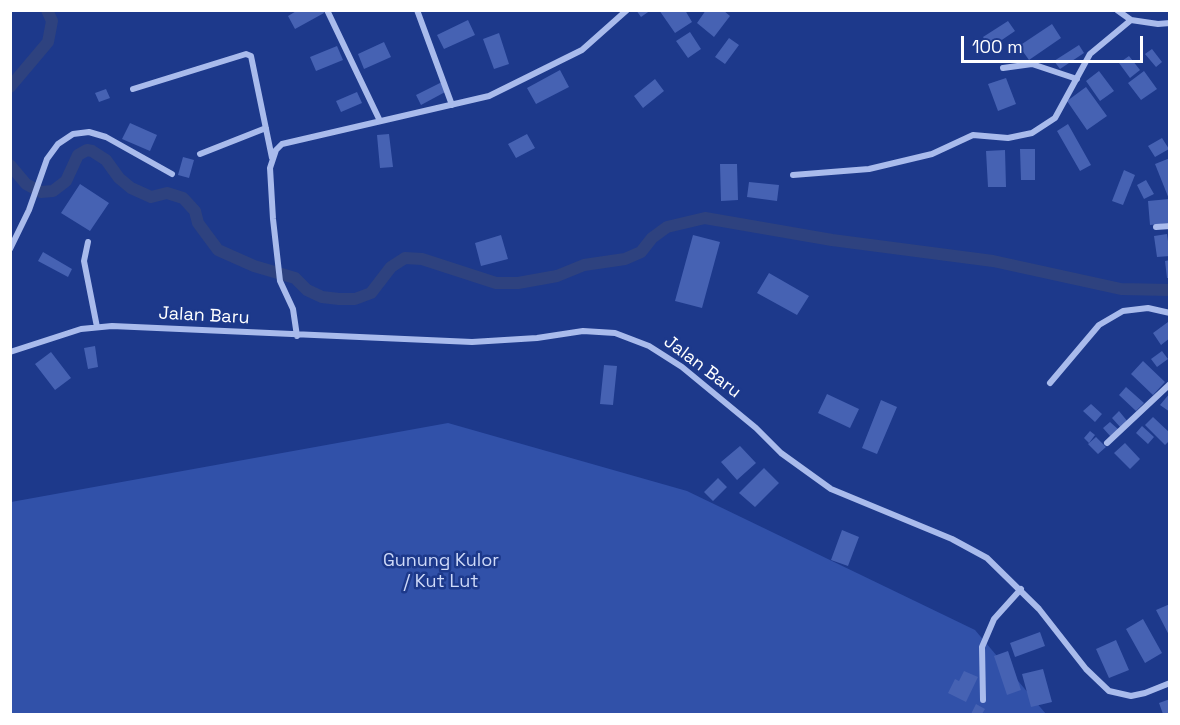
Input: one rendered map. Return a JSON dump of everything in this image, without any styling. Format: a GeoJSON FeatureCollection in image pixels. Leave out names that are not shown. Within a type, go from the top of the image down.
{"type":"FeatureCollection","features":[{"type":"Feature","properties":{"kind":"street"},"geometry":{"type":"LineString","coordinates":[[327,10],[380,121]]}},
{"type":"Feature","properties":{"kind":"street"},"geometry":{"type":"LineString","coordinates":[[417,10],[452,105]]}},
{"type":"Feature","properties":{"kind":"street"},"geometry":{"type":"LineString","coordinates":[[297,336],[293,309],[280,280],[270,168],[272,159],[282,144],[489,96],[582,50],[627,10]]}},
{"type":"Feature","properties":{"kind":"street"},"geometry":{"type":"LineString","coordinates":[[1117,10],[1131,20],[1158,24],[1170,23]]}},
{"type":"Feature","properties":{"kind":"street"},"geometry":{"type":"LineString","coordinates":[[793,175],[869,169],[932,154],[974,135],[1021,137],[1055,118],[1090,54],[1131,20]]}},
{"type":"Feature","properties":{"kind":"street"},"geometry":{"type":"LineString","coordinates":[[133,89],[246,54],[251,56],[272,159]]}},
{"type":"Feature","properties":{"kind":"street"},"geometry":{"type":"LineString","coordinates":[[1003,68],[1032,64],[1077,80]]}},
{"type":"Feature","properties":{"kind":"street"},"geometry":{"type":"LineString","coordinates":[[200,154],[266,128]]}},
{"type":"Feature","properties":{"kind":"street"},"geometry":{"type":"LineString","coordinates":[[10,249],[47,159],[58,144],[73,134],[89,132],[106,137],[172,174]]}},
{"type":"Feature","properties":{"kind":"street"},"geometry":{"type":"LineString","coordinates":[[1156,227],[1170,226]]}},
{"type":"Feature","properties":{"kind":"street"},"geometry":{"type":"LineString","coordinates":[[88,242],[84,261],[97,327]]}},
{"type":"Feature","properties":{"kind":"street"},"geometry":{"type":"LineString","coordinates":[[1050,383],[1099,325],[1123,311],[1148,308],[1170,313]]}},
{"type":"Feature","properties":{"kind":"street","name":"Jalan Baru"},"geometry":{"type":"LineString","coordinates":[[10,352],[81,329],[97,327],[472,342],[537,338],[583,331],[615,333],[665,355],[682,367],[816,480],[849,498],[952,539],[987,558],[1021,589],[1086,669],[1109,691],[1131,696],[1145,693],[1170,682]]}},
{"type":"Feature","properties":{"kind":"street"},"geometry":{"type":"LineString","coordinates":[[1107,443],[1170,384]]}},
{"type":"Feature","properties":{"kind":"street"},"geometry":{"type":"LineString","coordinates":[[983,700],[982,647],[994,619],[1021,589]]}},
{"type":"Feature","properties":{"kind":"green space","name":"Gunung Kulor / Kut Lut"},"geometry":{"type":"Polygon","coordinates":[[[448,423],[687,491],[975,630],[1046,714],[11,714],[11,502],[448,423]]]}},
{"type":"Feature","properties":{"kind":"building"},"geometry":{"type":"Polygon","coordinates":[[[298,10],[323,10],[324,13],[295,29],[288,16],[298,10]]]}},
{"type":"Feature","properties":{"kind":"building"},"geometry":{"type":"Polygon","coordinates":[[[636,10],[651,10],[641,17],[636,10]]]}},
{"type":"Feature","properties":{"kind":"building"},"geometry":{"type":"Polygon","coordinates":[[[659,10],[685,10],[692,22],[675,33],[659,10]]]}},
{"type":"Feature","properties":{"kind":"building"},"geometry":{"type":"Polygon","coordinates":[[[706,10],[723,10],[730,16],[714,37],[697,23],[706,10]]]}},
{"type":"Feature","properties":{"kind":"building"},"geometry":{"type":"Polygon","coordinates":[[[468,20],[475,35],[444,49],[437,35],[468,20]]]}},
{"type":"Feature","properties":{"kind":"building"},"geometry":{"type":"Polygon","coordinates":[[[1008,21],[1015,31],[990,48],[983,37],[1008,21]]]}},
{"type":"Feature","properties":{"kind":"building"},"geometry":{"type":"Polygon","coordinates":[[[1052,24],[1061,38],[1029,60],[1019,46],[1052,24]]]}},
{"type":"Feature","properties":{"kind":"building"},"geometry":{"type":"Polygon","coordinates":[[[690,32],[701,49],[688,58],[676,41],[690,32]]]}},
{"type":"Feature","properties":{"kind":"building"},"geometry":{"type":"Polygon","coordinates":[[[499,33],[509,64],[494,69],[483,39],[499,33]]]}},
{"type":"Feature","properties":{"kind":"building"},"geometry":{"type":"Polygon","coordinates":[[[729,38],[739,45],[725,64],[715,57],[729,38]]]}},
{"type":"Feature","properties":{"kind":"building"},"geometry":{"type":"Polygon","coordinates":[[[384,42],[391,57],[364,69],[358,54],[384,42]]]}},
{"type":"Feature","properties":{"kind":"building"},"geometry":{"type":"Polygon","coordinates":[[[1079,45],[1084,53],[1060,69],[1054,61],[1079,45]]]}},
{"type":"Feature","properties":{"kind":"building"},"geometry":{"type":"Polygon","coordinates":[[[337,46],[343,60],[316,71],[310,57],[337,46]]]}},
{"type":"Feature","properties":{"kind":"building"},"geometry":{"type":"Polygon","coordinates":[[[1152,49],[1162,62],[1156,67],[1145,54],[1152,49]]]}},
{"type":"Feature","properties":{"kind":"building"},"geometry":{"type":"Polygon","coordinates":[[[1129,56],[1140,70],[1130,78],[1119,63],[1129,56]]]}},
{"type":"Feature","properties":{"kind":"building"},"geometry":{"type":"Polygon","coordinates":[[[560,70],[569,87],[536,104],[527,88],[560,70]]]}},
{"type":"Feature","properties":{"kind":"building"},"geometry":{"type":"Polygon","coordinates":[[[1099,71],[1114,91],[1100,101],[1086,81],[1099,71]]]}},
{"type":"Feature","properties":{"kind":"building"},"geometry":{"type":"Polygon","coordinates":[[[1144,71],[1157,89],[1141,100],[1128,83],[1144,71]]]}},
{"type":"Feature","properties":{"kind":"building"},"geometry":{"type":"Polygon","coordinates":[[[1006,78],[1016,104],[998,111],[988,84],[1006,78]]]}},
{"type":"Feature","properties":{"kind":"building"},"geometry":{"type":"Polygon","coordinates":[[[655,79],[664,91],[643,108],[634,96],[655,79]]]}},
{"type":"Feature","properties":{"kind":"building"},"geometry":{"type":"Polygon","coordinates":[[[442,82],[447,91],[421,105],[416,95],[442,82]]]}},
{"type":"Feature","properties":{"kind":"building"},"geometry":{"type":"Polygon","coordinates":[[[1086,87],[1107,116],[1087,130],[1067,101],[1086,87]]]}},
{"type":"Feature","properties":{"kind":"building"},"geometry":{"type":"Polygon","coordinates":[[[106,89],[110,98],[99,102],[95,93],[106,89]]]}},
{"type":"Feature","properties":{"kind":"building"},"geometry":{"type":"Polygon","coordinates":[[[357,92],[362,103],[341,112],[336,101],[357,92]]]}},
{"type":"Feature","properties":{"kind":"building"},"geometry":{"type":"Polygon","coordinates":[[[130,123],[157,135],[150,151],[122,139],[130,123]]]}},
{"type":"Feature","properties":{"kind":"building"},"geometry":{"type":"Polygon","coordinates":[[[1068,124],[1091,165],[1080,171],[1057,131],[1068,124]]]}},
{"type":"Feature","properties":{"kind":"building"},"geometry":{"type":"Polygon","coordinates":[[[389,134],[393,167],[380,168],[377,135],[389,134]]]}},
{"type":"Feature","properties":{"kind":"building"},"geometry":{"type":"Polygon","coordinates":[[[527,134],[535,148],[516,158],[508,144],[527,134]]]}},
{"type":"Feature","properties":{"kind":"building"},"geometry":{"type":"Polygon","coordinates":[[[1162,138],[1169,149],[1155,157],[1148,146],[1162,138]]]}},
{"type":"Feature","properties":{"kind":"building"},"geometry":{"type":"Polygon","coordinates":[[[1020,149],[1035,149],[1035,180],[1021,180],[1020,149]]]}},
{"type":"Feature","properties":{"kind":"building"},"geometry":{"type":"Polygon","coordinates":[[[1005,150],[1006,187],[988,187],[986,151],[1005,150]]]}},
{"type":"Feature","properties":{"kind":"building"},"geometry":{"type":"Polygon","coordinates":[[[183,157],[194,160],[189,178],[178,175],[183,157]]]}},
{"type":"Feature","properties":{"kind":"building"},"geometry":{"type":"Polygon","coordinates":[[[1170,158],[1170,223],[1150,225],[1148,201],[1169,199],[1155,164],[1170,158]]]}},
{"type":"Feature","properties":{"kind":"building"},"geometry":{"type":"Polygon","coordinates":[[[720,164],[737,164],[738,200],[721,201],[720,164]]]}},
{"type":"Feature","properties":{"kind":"building"},"geometry":{"type":"Polygon","coordinates":[[[1124,170],[1135,175],[1123,205],[1112,201],[1124,170]]]}},
{"type":"Feature","properties":{"kind":"building"},"geometry":{"type":"Polygon","coordinates":[[[1146,180],[1154,194],[1144,199],[1137,185],[1146,180]]]}},
{"type":"Feature","properties":{"kind":"building"},"geometry":{"type":"Polygon","coordinates":[[[749,182],[779,185],[777,201],[747,197],[749,182]]]}},
{"type":"Feature","properties":{"kind":"building"},"geometry":{"type":"Polygon","coordinates":[[[80,184],[109,203],[90,231],[61,213],[80,184]]]}},
{"type":"Feature","properties":{"kind":"building"},"geometry":{"type":"Polygon","coordinates":[[[1167,234],[1170,256],[1157,257],[1154,236],[1167,234]]]}},
{"type":"Feature","properties":{"kind":"building"},"geometry":{"type":"Polygon","coordinates":[[[501,235],[508,259],[481,266],[475,243],[501,235]]]}},
{"type":"Feature","properties":{"kind":"building"},"geometry":{"type":"Polygon","coordinates":[[[693,235],[720,242],[702,308],[675,301],[693,235]]]}},
{"type":"Feature","properties":{"kind":"building"},"geometry":{"type":"Polygon","coordinates":[[[43,252],[72,269],[68,277],[38,261],[43,252]]]}},
{"type":"Feature","properties":{"kind":"building"},"geometry":{"type":"Polygon","coordinates":[[[1170,260],[1170,278],[1167,278],[1165,261],[1170,260]]]}},
{"type":"Feature","properties":{"kind":"building"},"geometry":{"type":"Polygon","coordinates":[[[769,273],[809,296],[797,315],[757,293],[769,273]]]}},
{"type":"Feature","properties":{"kind":"building"},"geometry":{"type":"Polygon","coordinates":[[[1168,322],[1170,338],[1161,345],[1153,333],[1168,322]]]}},
{"type":"Feature","properties":{"kind":"building"},"geometry":{"type":"Polygon","coordinates":[[[95,346],[98,367],[88,369],[84,348],[95,346]]]}},
{"type":"Feature","properties":{"kind":"building"},"geometry":{"type":"Polygon","coordinates":[[[1162,351],[1168,359],[1157,367],[1151,359],[1162,351]]]}},
{"type":"Feature","properties":{"kind":"building"},"geometry":{"type":"Polygon","coordinates":[[[51,352],[71,378],[55,390],[35,364],[51,352]]]}},
{"type":"Feature","properties":{"kind":"building"},"geometry":{"type":"Polygon","coordinates":[[[1143,361],[1165,382],[1153,395],[1131,374],[1143,361]]]}},
{"type":"Feature","properties":{"kind":"building"},"geometry":{"type":"Polygon","coordinates":[[[604,365],[617,366],[613,405],[600,404],[604,365]]]}},
{"type":"Feature","properties":{"kind":"building"},"geometry":{"type":"Polygon","coordinates":[[[1126,387],[1144,403],[1136,411],[1119,395],[1126,387]]]}},
{"type":"Feature","properties":{"kind":"building"},"geometry":{"type":"Polygon","coordinates":[[[1170,393],[1170,412],[1160,405],[1170,393]]]}},
{"type":"Feature","properties":{"kind":"building"},"geometry":{"type":"Polygon","coordinates":[[[827,394],[859,409],[850,428],[818,413],[827,394]]]}},
{"type":"Feature","properties":{"kind":"building"},"geometry":{"type":"Polygon","coordinates":[[[881,400],[897,407],[877,454],[862,448],[881,400]]]}},
{"type":"Feature","properties":{"kind":"building"},"geometry":{"type":"Polygon","coordinates":[[[1091,404],[1102,414],[1095,422],[1083,411],[1091,404]]]}},
{"type":"Feature","properties":{"kind":"building"},"geometry":{"type":"Polygon","coordinates":[[[1119,411],[1128,422],[1121,428],[1112,418],[1119,411]]]}},
{"type":"Feature","properties":{"kind":"building"},"geometry":{"type":"Polygon","coordinates":[[[1153,417],[1170,433],[1170,440],[1165,445],[1145,425],[1153,417]]]}},
{"type":"Feature","properties":{"kind":"building"},"geometry":{"type":"Polygon","coordinates":[[[1110,422],[1119,430],[1111,437],[1103,428],[1110,422]]]}},
{"type":"Feature","properties":{"kind":"building"},"geometry":{"type":"Polygon","coordinates":[[[1142,426],[1154,437],[1148,444],[1136,433],[1142,426]]]}},
{"type":"Feature","properties":{"kind":"building"},"geometry":{"type":"Polygon","coordinates":[[[1090,431],[1095,435],[1089,443],[1084,438],[1090,431]]]}},
{"type":"Feature","properties":{"kind":"building"},"geometry":{"type":"Polygon","coordinates":[[[1096,437],[1106,447],[1098,454],[1088,444],[1096,437]]]}},
{"type":"Feature","properties":{"kind":"building"},"geometry":{"type":"Polygon","coordinates":[[[1125,443],[1140,459],[1130,469],[1114,453],[1125,443]]]}},
{"type":"Feature","properties":{"kind":"building"},"geometry":{"type":"Polygon","coordinates":[[[740,446],[756,463],[737,480],[721,462],[740,446]]]}},
{"type":"Feature","properties":{"kind":"building"},"geometry":{"type":"Polygon","coordinates":[[[764,468],[779,483],[755,507],[739,493],[764,468]]]}},
{"type":"Feature","properties":{"kind":"building"},"geometry":{"type":"Polygon","coordinates":[[[718,478],[727,487],[713,501],[704,492],[718,478]]]}},
{"type":"Feature","properties":{"kind":"building"},"geometry":{"type":"Polygon","coordinates":[[[842,530],[859,537],[848,566],[831,560],[842,530]]]}},
{"type":"Feature","properties":{"kind":"building"},"geometry":{"type":"Polygon","coordinates":[[[1170,604],[1170,637],[1156,610],[1170,604]]]}},
{"type":"Feature","properties":{"kind":"building"},"geometry":{"type":"Polygon","coordinates":[[[1143,619],[1162,653],[1145,663],[1126,629],[1143,619]]]}},
{"type":"Feature","properties":{"kind":"building"},"geometry":{"type":"Polygon","coordinates":[[[1040,632],[1045,646],[1015,657],[1010,643],[1040,632]]]}},
{"type":"Feature","properties":{"kind":"building"},"geometry":{"type":"Polygon","coordinates":[[[1116,640],[1129,670],[1109,678],[1096,649],[1116,640]]]}},
{"type":"Feature","properties":{"kind":"building"},"geometry":{"type":"Polygon","coordinates":[[[1008,651],[1021,690],[1007,695],[994,656],[1008,651]]]}},
{"type":"Feature","properties":{"kind":"building"},"geometry":{"type":"Polygon","coordinates":[[[1043,669],[1052,702],[1031,707],[1022,674],[1043,669]]]}},
{"type":"Feature","properties":{"kind":"building"},"geometry":{"type":"Polygon","coordinates":[[[964,671],[978,677],[966,702],[948,693],[955,679],[959,681],[964,671]]]}},
{"type":"Feature","properties":{"kind":"building"},"geometry":{"type":"Polygon","coordinates":[[[1170,699],[1170,714],[1163,714],[1159,703],[1170,699]]]}},
{"type":"Feature","properties":{"kind":"building"},"geometry":{"type":"Polygon","coordinates":[[[976,704],[985,709],[982,714],[971,714],[976,704]]]}},
{"type":"Feature","properties":{"kind":"waterway"},"geometry":{"type":"LineString","coordinates":[[10,87],[48,42],[52,21],[47,10]]}},
{"type":"Feature","properties":{"kind":"waterway"},"geometry":{"type":"LineString","coordinates":[[10,165],[26,184],[41,192],[53,191],[66,181],[78,155],[87,150],[92,151],[106,160],[119,178],[131,188],[151,197],[167,193],[183,198],[195,211],[198,223],[218,250],[254,266],[295,278],[307,290],[322,297],[339,299],[355,299],[371,293],[391,267],[405,258],[422,259],[496,283],[518,283],[557,276],[584,265],[625,259],[641,252],[652,238],[667,227],[705,218],[832,240],[993,261],[1121,289],[1170,290]]}}]}
